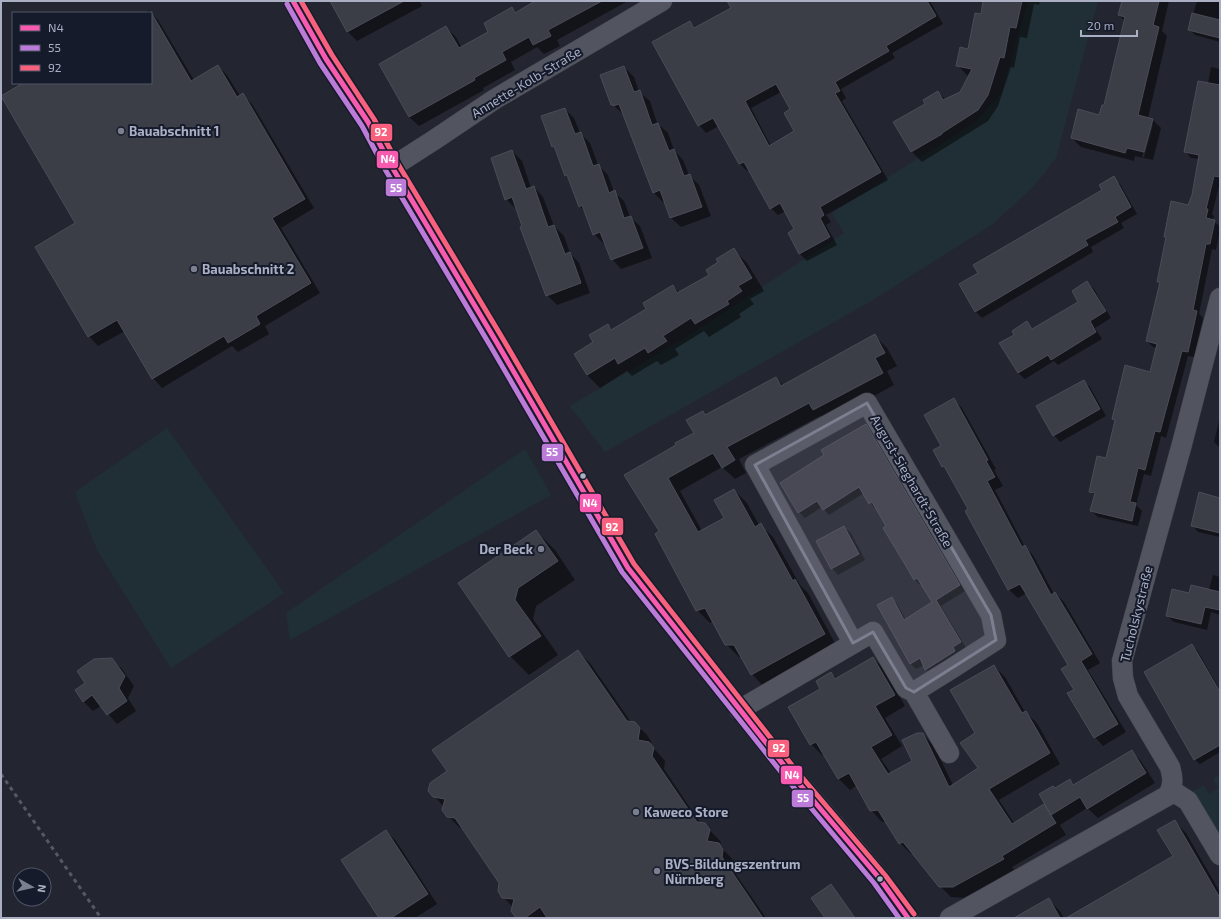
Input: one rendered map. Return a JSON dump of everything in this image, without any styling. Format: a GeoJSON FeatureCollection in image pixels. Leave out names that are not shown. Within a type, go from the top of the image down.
{"type":"FeatureCollection","features":[{"type":"Feature","properties":{"kind":"street"},"geometry":{"type":"LineString","coordinates":[[293,1],[326,59],[368,122],[392,167],[494,336],[628,568],[739,710],[790,773],[870,867],[908,918]]}},
{"type":"Feature","properties":{"kind":"street","name":"Annette-Kolb-Straße"},"geometry":{"type":"LineString","coordinates":[[392,167],[495,99],[662,1]]}},
{"type":"Feature","properties":{"kind":"street","name":"Tucholskystraße"},"geometry":{"type":"LineString","coordinates":[[1171,790],[1173,777],[1170,767],[1128,696],[1123,678],[1122,661],[1182,444],[1220,298]]}},
{"type":"Feature","properties":{"kind":"street","name":"August-Sieghardt-Straße"},"geometry":{"type":"LineString","coordinates":[[853,643],[755,465],[867,404],[991,616],[996,640],[951,670],[914,692]]}},
{"type":"Feature","properties":{"kind":"street"},"geometry":{"type":"LineString","coordinates":[[739,710],[873,632],[906,688],[914,692],[949,753]]}},
{"type":"Feature","properties":{"kind":"street"},"geometry":{"type":"LineString","coordinates":[[950,918],[1167,796],[1171,790],[1188,801],[1220,855]]}},
{"type":"Feature","properties":{"kind":"highlighted area"},"geometry":{"type":"Polygon","coordinates":[[[867,403],[991,615],[996,640],[914,692],[906,688],[873,632],[853,643],[755,465],[867,403]]]}},
{"type":"Feature","properties":{"kind":"shaded area"},"geometry":{"type":"Polygon","coordinates":[[[1028,1],[1098,1],[1056,158],[1035,185],[993,224],[871,301],[605,452],[570,406],[694,332],[844,233],[832,213],[975,122],[1001,93],[1028,1]]]}},
{"type":"Feature","properties":{"kind":"shaded area"},"geometry":{"type":"Polygon","coordinates":[[[167,428],[284,593],[171,668],[97,550],[75,492],[167,428]]]}},
{"type":"Feature","properties":{"kind":"shaded area"},"geometry":{"type":"Polygon","coordinates":[[[525,449],[551,495],[290,640],[286,613],[525,449]]]}},
{"type":"Feature","properties":{"kind":"shaded area"},"geometry":{"type":"Polygon","coordinates":[[[1220,775],[1220,842],[1192,792],[1204,785],[1209,794],[1219,788],[1213,779],[1220,775]]]}},
{"type":"Feature","properties":{"kind":"building"},"geometry":{"type":"Polygon","coordinates":[[[330,1],[404,1],[347,32],[330,1]]]}},
{"type":"Feature","properties":{"kind":"building"},"geometry":{"type":"Polygon","coordinates":[[[535,1],[602,1],[548,30],[551,36],[533,45],[529,37],[502,52],[506,60],[474,78],[475,80],[409,117],[379,64],[446,26],[459,48],[488,32],[484,23],[512,7],[515,13],[535,1]]]}},
{"type":"Feature","properties":{"kind":"building"},"geometry":{"type":"Polygon","coordinates":[[[727,1],[927,1],[936,16],[886,46],[889,51],[835,82],[840,91],[835,93],[881,172],[820,207],[824,215],[820,218],[830,237],[799,254],[788,233],[794,229],[780,203],[770,209],[744,162],[739,164],[713,118],[698,126],[652,42],[690,21],[694,28],[731,8],[727,1]],[[776,84],[745,101],[769,146],[794,131],[784,113],[790,109],[776,84]]]}},
{"type":"Feature","properties":{"kind":"building"},"geometry":{"type":"Polygon","coordinates":[[[983,1],[1022,1],[1016,28],[1010,27],[1004,58],[1000,57],[988,95],[978,110],[942,134],[911,152],[893,122],[925,104],[923,100],[938,91],[943,100],[960,92],[972,69],[956,66],[960,47],[968,49],[975,13],[981,14],[983,1]]]}},
{"type":"Feature","properties":{"kind":"building"},"geometry":{"type":"Polygon","coordinates":[[[1122,1],[1159,1],[1153,25],[1159,27],[1138,115],[1153,119],[1144,152],[1127,148],[1125,153],[1071,138],[1078,109],[1099,115],[1102,105],[1104,105],[1125,17],[1118,15],[1122,1]]]}},
{"type":"Feature","properties":{"kind":"building"},"geometry":{"type":"Polygon","coordinates":[[[1192,13],[1220,20],[1220,38],[1188,30],[1192,13]]]}},
{"type":"Feature","properties":{"kind":"building"},"geometry":{"type":"Polygon","coordinates":[[[152,14],[191,81],[218,65],[237,97],[243,93],[305,199],[272,218],[311,283],[256,316],[260,324],[228,343],[224,336],[152,379],[117,320],[88,337],[35,247],[75,223],[1,96],[21,84],[152,84],[152,14]]]}},
{"type":"Feature","properties":{"kind":"building"},"geometry":{"type":"Polygon","coordinates":[[[624,66],[634,92],[640,90],[652,125],[658,123],[669,151],[674,149],[684,176],[690,174],[702,207],[670,218],[660,190],[653,193],[619,104],[613,106],[613,104],[611,105],[600,75],[624,66]]]}},
{"type":"Feature","properties":{"kind":"building"},"geometry":{"type":"Polygon","coordinates":[[[1198,81],[1220,85],[1220,177],[1214,176],[1206,209],[1208,209],[1206,218],[1215,220],[1210,244],[1206,244],[1193,310],[1197,311],[1188,352],[1182,351],[1160,432],[1155,431],[1145,470],[1138,468],[1130,502],[1136,503],[1132,521],[1090,511],[1095,493],[1089,492],[1097,456],[1106,458],[1115,420],[1112,419],[1125,365],[1150,372],[1157,344],[1146,341],[1160,282],[1157,282],[1166,237],[1164,237],[1171,201],[1188,205],[1192,195],[1199,155],[1184,152],[1198,81]]]}},
{"type":"Feature","properties":{"kind":"building"},"geometry":{"type":"Polygon","coordinates":[[[565,108],[575,134],[581,132],[593,166],[599,164],[609,193],[615,190],[624,218],[631,216],[643,248],[611,260],[600,232],[593,235],[582,205],[579,207],[554,146],[552,147],[541,116],[565,108]]]}},
{"type":"Feature","properties":{"kind":"building"},"geometry":{"type":"Polygon","coordinates":[[[512,150],[526,189],[534,186],[548,227],[554,225],[565,254],[570,252],[581,283],[546,296],[520,227],[522,226],[512,197],[505,200],[491,158],[512,150]]]}},
{"type":"Feature","properties":{"kind":"building"},"geometry":{"type":"Polygon","coordinates":[[[1114,176],[1131,207],[1115,217],[1118,222],[1085,240],[1088,245],[975,312],[959,284],[978,273],[973,265],[1102,190],[1099,185],[1114,176]]]}},
{"type":"Feature","properties":{"kind":"building"},"geometry":{"type":"Polygon","coordinates":[[[734,248],[752,278],[738,286],[742,291],[727,301],[729,304],[695,324],[691,318],[663,336],[667,341],[648,353],[645,348],[618,364],[615,358],[587,375],[574,354],[593,342],[589,335],[608,324],[611,330],[646,309],[643,303],[673,285],[677,293],[709,275],[706,270],[718,262],[716,259],[734,248]]]}},
{"type":"Feature","properties":{"kind":"building"},"geometry":{"type":"Polygon","coordinates":[[[1087,281],[1106,311],[1090,321],[1096,332],[1051,360],[1048,355],[1018,373],[999,343],[1014,335],[1012,331],[1027,321],[1032,329],[1078,302],[1072,291],[1087,281]]]}},
{"type":"Feature","properties":{"kind":"building"},"geometry":{"type":"Polygon","coordinates":[[[875,334],[885,353],[875,358],[883,373],[813,410],[809,403],[727,447],[735,460],[722,468],[713,453],[668,478],[698,532],[724,518],[714,500],[734,489],[755,527],[761,523],[793,581],[795,579],[825,634],[751,675],[734,645],[725,645],[705,608],[696,611],[655,534],[659,531],[624,475],[676,445],[675,443],[694,433],[686,420],[703,411],[705,415],[776,377],[781,386],[875,334]]]}},
{"type":"Feature","properties":{"kind":"building"},"geometry":{"type":"Polygon","coordinates":[[[1084,380],[1100,409],[1053,436],[1036,406],[1084,380]]]}},
{"type":"Feature","properties":{"kind":"building"},"geometry":{"type":"Polygon","coordinates":[[[954,398],[988,460],[986,461],[995,477],[987,481],[1022,547],[1025,545],[1051,595],[1055,592],[1092,654],[1081,661],[1118,724],[1094,738],[1067,693],[1074,690],[1061,669],[1068,665],[1020,584],[1008,590],[965,511],[968,509],[944,466],[942,467],[933,450],[941,446],[924,415],[954,398]]]}},
{"type":"Feature","properties":{"kind":"building"},"geometry":{"type":"Polygon","coordinates":[[[866,424],[960,585],[936,600],[961,642],[953,647],[955,651],[925,670],[920,658],[910,664],[877,605],[892,597],[904,620],[932,602],[917,578],[914,580],[883,528],[886,526],[872,502],[869,504],[859,487],[823,510],[817,501],[798,513],[780,483],[824,455],[821,450],[866,424]]]}},
{"type":"Feature","properties":{"kind":"building"},"geometry":{"type":"Polygon","coordinates":[[[1199,492],[1220,498],[1220,533],[1191,526],[1199,492]]]}},
{"type":"Feature","properties":{"kind":"building"},"geometry":{"type":"Polygon","coordinates":[[[844,526],[859,554],[831,569],[816,541],[844,526]]]}},
{"type":"Feature","properties":{"kind":"building"},"geometry":{"type":"Polygon","coordinates":[[[536,530],[558,561],[518,588],[515,600],[541,636],[509,657],[458,583],[536,530]]]}},
{"type":"Feature","properties":{"kind":"building"},"geometry":{"type":"Polygon","coordinates":[[[1191,585],[1220,592],[1220,610],[1205,607],[1201,624],[1166,616],[1172,589],[1189,593],[1191,585]]]}},
{"type":"Feature","properties":{"kind":"building"},"geometry":{"type":"Polygon","coordinates":[[[1192,644],[1220,692],[1220,745],[1194,760],[1144,672],[1192,644]]]}},
{"type":"Feature","properties":{"kind":"building"},"geometry":{"type":"Polygon","coordinates":[[[578,650],[627,721],[635,722],[640,728],[638,740],[649,742],[654,748],[652,756],[697,822],[705,823],[710,830],[707,841],[719,843],[723,850],[722,857],[763,918],[547,918],[540,907],[525,918],[516,918],[511,911],[514,899],[502,898],[498,891],[499,883],[455,818],[447,817],[442,810],[445,799],[433,797],[428,791],[430,783],[447,771],[432,750],[578,650]]]}},
{"type":"Feature","properties":{"kind":"building"},"geometry":{"type":"Polygon","coordinates":[[[873,657],[895,695],[875,706],[892,735],[871,747],[888,774],[912,761],[902,740],[917,733],[923,733],[949,787],[978,768],[960,743],[975,733],[950,690],[994,665],[1022,713],[1026,711],[1050,753],[989,789],[1012,824],[1044,804],[1056,823],[1002,856],[1004,859],[953,887],[939,887],[903,842],[899,844],[878,810],[870,811],[849,773],[838,779],[816,742],[810,745],[788,707],[820,689],[816,681],[831,672],[835,679],[873,657]]]}},
{"type":"Feature","properties":{"kind":"building"},"geometry":{"type":"Polygon","coordinates":[[[112,658],[125,676],[119,688],[127,701],[107,715],[92,695],[83,702],[75,690],[85,683],[77,671],[94,659],[112,658]]]}},
{"type":"Feature","properties":{"kind":"building"},"geometry":{"type":"Polygon","coordinates":[[[1132,750],[1146,773],[1087,809],[1080,797],[1051,815],[1039,794],[1053,786],[1055,788],[1070,779],[1073,785],[1132,750]]]}},
{"type":"Feature","properties":{"kind":"building"},"geometry":{"type":"Polygon","coordinates":[[[1175,820],[1220,898],[1220,918],[1066,918],[1173,856],[1157,830],[1175,820]]]}},
{"type":"Feature","properties":{"kind":"building"},"geometry":{"type":"Polygon","coordinates":[[[386,830],[428,894],[391,918],[379,918],[341,860],[386,830]]]}},
{"type":"Feature","properties":{"kind":"building"},"geometry":{"type":"Polygon","coordinates":[[[831,884],[855,918],[825,918],[811,898],[831,884]]]}},
{"type":"Feature","properties":{"kind":"building"},"geometry":{"type":"Polygon","coordinates":[[[1049,898],[1060,918],[1014,918],[1049,898]]]}},
{"type":"Feature","properties":{"kind":"railway"},"geometry":{"type":"LineString","coordinates":[[1,774],[101,918]]}},
{"type":"Feature","properties":{"kind":"transit line","name":"N4"},"geometry":{"type":"LineString","coordinates":[[293,1],[326,59],[368,122],[392,167],[497,343],[628,568],[790,773],[880,879],[908,918]]}},
{"type":"Feature","properties":{"kind":"transit line","name":"92"},"geometry":{"type":"LineString","coordinates":[[301,1],[332,55],[374,119],[398,164],[503,339],[634,564],[795,769],[885,875],[914,914]]}},
{"type":"Feature","properties":{"kind":"transit line","name":"55"},"geometry":{"type":"LineString","coordinates":[[287,4],[320,63],[362,126],[386,171],[491,347],[622,572],[785,777],[874,883],[899,918]]}},
{"type":"Feature","properties":{"kind":"place","name":"Bauabschnitt 1"},"geometry":{"type":"Point","coordinates":[121,131]}},
{"type":"Feature","properties":{"kind":"place","name":"Bauabschnitt 2"},"geometry":{"type":"Point","coordinates":[194,269]}},
{"type":"Feature","properties":{"kind":"place","name":"Der Beck"},"geometry":{"type":"Point","coordinates":[541,549]}},
{"type":"Feature","properties":{"kind":"place","name":"Kaweco Store"},"geometry":{"type":"Point","coordinates":[636,812]}},
{"type":"Feature","properties":{"kind":"place","name":"BVS-Bildungszentrum Nürnberg"},"geometry":{"type":"Point","coordinates":[657,871]}}]}
